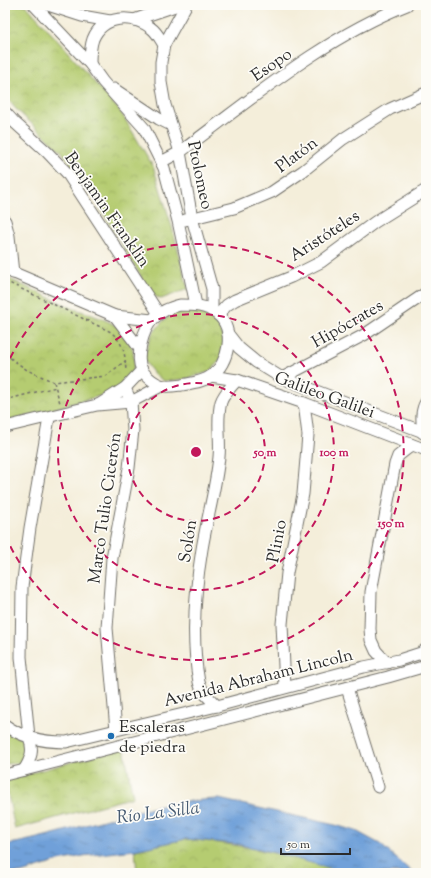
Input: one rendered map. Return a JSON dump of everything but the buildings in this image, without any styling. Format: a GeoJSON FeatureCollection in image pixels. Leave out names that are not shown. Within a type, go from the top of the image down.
{"type":"FeatureCollection","features":[{"type":"Feature","properties":{"kind":"street","name":"Ptolomeo"},"geometry":{"type":"LineString","coordinates":[[34,5],[90,64],[103,82],[144,128],[164,168],[178,221],[196,305]]}},
{"type":"Feature","properties":{"kind":"street"},"geometry":{"type":"LineString","coordinates":[[48,5],[82,16],[110,21],[118,19],[134,20],[152,28],[164,45]]}},
{"type":"Feature","properties":{"kind":"street"},"geometry":{"type":"LineString","coordinates":[[134,20],[178,5]]}},
{"type":"Feature","properties":{"kind":"street"},"geometry":{"type":"LineString","coordinates":[[171,125],[165,105],[161,82],[161,62],[164,45],[186,5]]}},
{"type":"Feature","properties":{"kind":"street","name":"Esopo"},"geometry":{"type":"LineString","coordinates":[[161,162],[180,152],[292,69],[353,30],[386,13],[407,5]]}},
{"type":"Feature","properties":{"kind":"street"},"geometry":{"type":"LineString","coordinates":[[90,64],[93,39],[99,30],[110,21]]}},
{"type":"Feature","properties":{"kind":"street","name":"Ptolomeo"},"geometry":{"type":"LineString","coordinates":[[103,82],[159,119],[171,125],[180,152],[192,218],[212,289],[215,313]]}},
{"type":"Feature","properties":{"kind":"street","name":"Platón"},"geometry":{"type":"LineString","coordinates":[[178,221],[234,208],[272,192],[303,171],[343,139],[390,109],[426,93]]}},
{"type":"Feature","properties":{"kind":"street","name":"Benjamin Franklin"},"geometry":{"type":"LineString","coordinates":[[5,112],[48,152],[67,173],[156,317]]}},
{"type":"Feature","properties":{"kind":"street","name":"Aristóteles"},"geometry":{"type":"LineString","coordinates":[[215,313],[235,300],[291,277],[321,262],[375,222],[426,190]]}},
{"type":"Feature","properties":{"kind":"street"},"geometry":{"type":"LineString","coordinates":[[5,221],[9,236],[9,271],[116,316],[156,317]]}},
{"type":"Feature","properties":{"kind":"street","name":"Hipócrates"},"geometry":{"type":"LineString","coordinates":[[282,378],[364,335],[426,293]]}},
{"type":"Feature","properties":{"kind":"street"},"geometry":{"type":"LineString","coordinates":[[5,427],[49,418],[97,405],[131,402],[161,386],[200,382],[211,376],[220,366],[226,354],[229,343],[228,334],[221,319],[215,313],[196,305],[180,305],[168,308],[156,317],[145,330],[140,349],[142,370],[154,382],[161,386]]}},
{"type":"Feature","properties":{"kind":"street"},"geometry":{"type":"LineString","coordinates":[[116,316],[140,349]]}},
{"type":"Feature","properties":{"kind":"street","name":"Galileo Galilei"},"geometry":{"type":"LineString","coordinates":[[228,334],[239,348],[256,362],[282,378],[425,433]]}},
{"type":"Feature","properties":{"kind":"street"},"geometry":{"type":"LineString","coordinates":[[97,405],[124,388],[142,370]]}},
{"type":"Feature","properties":{"kind":"street","name":"Galileo Galilei"},"geometry":{"type":"LineString","coordinates":[[211,376],[237,380],[304,403],[426,450]]}},
{"type":"Feature","properties":{"kind":"street","name":"Solón"},"geometry":{"type":"LineString","coordinates":[[217,706],[203,692],[199,683],[195,642],[197,589],[202,549],[219,457],[221,402],[226,393],[237,380]]}},
{"type":"Feature","properties":{"kind":"street","name":"Marco Tulio Cicerón"},"geometry":{"type":"LineString","coordinates":[[116,730],[107,628],[112,558],[130,468],[133,430],[131,402],[124,388]]}},
{"type":"Feature","properties":{"kind":"street"},"geometry":{"type":"LineString","coordinates":[[425,433],[422,414],[426,402]]}},
{"type":"Feature","properties":{"kind":"street","name":"Plinio"},"geometry":{"type":"LineString","coordinates":[[285,687],[282,624],[287,573],[303,494],[308,435],[304,403]]}},
{"type":"Feature","properties":{"kind":"street"},"geometry":{"type":"LineString","coordinates":[[24,770],[30,761],[31,742],[29,737],[21,657],[22,587],[30,528],[49,418]]}},
{"type":"Feature","properties":{"kind":"street"},"geometry":{"type":"LineString","coordinates":[[387,663],[376,651],[371,640],[370,629],[372,592],[394,464],[398,456],[412,445]]}},
{"type":"Feature","properties":{"kind":"street","name":"Avenida Abraham Lincoln"},"geometry":{"type":"LineString","coordinates":[[5,725],[29,737],[48,742],[66,742],[399,660],[421,653],[426,649]]}},
{"type":"Feature","properties":{"kind":"street","name":"Avenida Abraham Lincoln"},"geometry":{"type":"LineString","coordinates":[[5,775],[347,688],[426,666]]}},
{"type":"Feature","properties":{"kind":"street"},"geometry":{"type":"LineString","coordinates":[[347,688],[378,787]]}},
{"type":"Feature","properties":{"kind":"path"},"geometry":{"type":"LineString","coordinates":[[5,281],[112,332],[119,339],[124,349],[126,372],[123,377]]}},
{"type":"Feature","properties":{"kind":"path"},"geometry":{"type":"LineString","coordinates":[[5,354],[26,370],[54,382],[106,376],[125,361]]}},
{"type":"Feature","properties":{"kind":"path"},"geometry":{"type":"LineString","coordinates":[[54,382],[60,404],[66,402]]}},
{"type":"Feature","properties":{"kind":"path"},"geometry":{"type":"LineString","coordinates":[[5,400],[56,387]]}},
{"type":"Feature","properties":{"kind":"green space"},"geometry":{"type":"Polygon","coordinates":[[[5,5],[26,5],[120,111],[153,166],[172,227],[188,289],[161,299],[151,294],[90,190],[63,153],[16,109],[5,96],[5,5]]]}},
{"type":"Feature","properties":{"kind":"green space"},"geometry":{"type":"Polygon","coordinates":[[[5,277],[72,308],[91,314],[120,329],[128,338],[134,356],[131,374],[125,382],[114,392],[5,422],[5,277]]]}},
{"type":"Feature","properties":{"kind":"green space"},"geometry":{"type":"Polygon","coordinates":[[[195,309],[208,313],[219,327],[224,342],[221,359],[209,372],[185,379],[164,381],[155,375],[143,359],[152,334],[164,320],[179,310],[195,309]]]}},
{"type":"Feature","properties":{"kind":"green space"},"geometry":{"type":"Polygon","coordinates":[[[5,731],[23,739],[28,746],[27,758],[20,763],[5,764],[5,731]]]}},
{"type":"Feature","properties":{"kind":"green space"},"geometry":{"type":"Polygon","coordinates":[[[124,748],[133,797],[15,829],[5,780],[124,748]]]}},
{"type":"Feature","properties":{"kind":"green space"},"geometry":{"type":"Polygon","coordinates":[[[186,839],[261,850],[325,866],[343,873],[137,873],[135,850],[186,839]]]}},
{"type":"Feature","properties":{"kind":"water","name":"Río La Silla"},"geometry":{"type":"Polygon","coordinates":[[[219,799],[356,831],[380,844],[413,873],[343,873],[260,849],[235,844],[186,839],[135,850],[83,856],[59,861],[21,873],[5,873],[5,845],[58,833],[164,805],[219,799]]]}},
{"type":"Feature","properties":{"kind":"place","name":"Escaleras de piedra"},"geometry":{"type":"Point","coordinates":[111,736]}}]}
